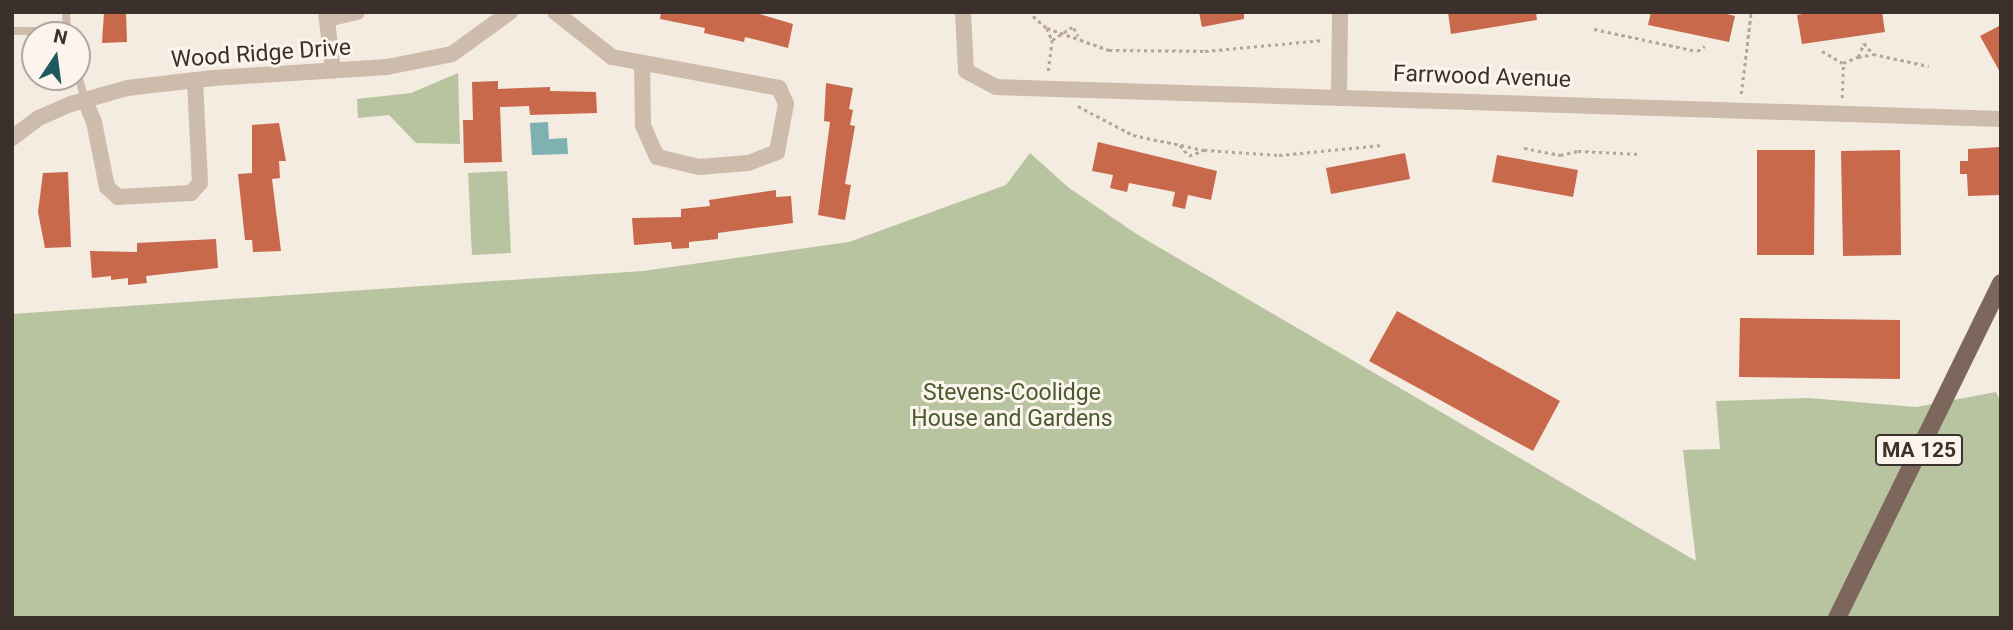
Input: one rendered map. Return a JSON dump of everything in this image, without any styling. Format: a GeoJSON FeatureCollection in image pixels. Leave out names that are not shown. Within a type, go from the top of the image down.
{"type":"FeatureCollection","features":[{"type":"Feature","properties":{"kind":"main road","name":"MA 125"},"geometry":{"type":"LineString","coordinates":[[1837,618],[2001,283]]}},
{"type":"Feature","properties":{"kind":"street"},"geometry":{"type":"LineString","coordinates":[[332,71],[327,16],[357,12]]}},
{"type":"Feature","properties":{"kind":"street","name":"Wood Ridge Drive"},"geometry":{"type":"LineString","coordinates":[[12,138],[39,118],[85,100],[127,88],[195,80],[387,67],[452,54],[510,12]]}},
{"type":"Feature","properties":{"kind":"street"},"geometry":{"type":"LineString","coordinates":[[555,12],[591,44],[612,57],[779,88],[786,104],[777,152],[748,163],[699,167],[657,157],[643,125],[642,64]]}},
{"type":"Feature","properties":{"kind":"street","name":"Farrwood Avenue"},"geometry":{"type":"LineString","coordinates":[[962,12],[966,71],[996,87],[1739,108],[2001,119]]}},
{"type":"Feature","properties":{"kind":"street"},"geometry":{"type":"LineString","coordinates":[[1339,96],[1340,12]]}},
{"type":"Feature","properties":{"kind":"street"},"geometry":{"type":"LineString","coordinates":[[85,100],[94,122],[107,187],[118,197],[191,193],[200,183],[195,80]]}},
{"type":"Feature","properties":{"kind":"lane"},"geometry":{"type":"LineString","coordinates":[[83,91],[85,100]]}},
{"type":"Feature","properties":{"kind":"path"},"geometry":{"type":"LineString","coordinates":[[1739,108],[1751,12]]}},
{"type":"Feature","properties":{"kind":"path"},"geometry":{"type":"LineString","coordinates":[[1033,16],[1047,28],[1052,40],[1046,88]]}},
{"type":"Feature","properties":{"kind":"path"},"geometry":{"type":"LineString","coordinates":[[1047,28],[1078,36]]}},
{"type":"Feature","properties":{"kind":"path"},"geometry":{"type":"LineString","coordinates":[[1052,40],[1073,28],[1083,43],[1109,50],[1205,51],[1297,39],[1339,40]]}},
{"type":"Feature","properties":{"kind":"path"},"geometry":{"type":"LineString","coordinates":[[1594,29],[1697,51],[1705,46]]}},
{"type":"Feature","properties":{"kind":"path"},"geometry":{"type":"LineString","coordinates":[[1858,57],[1864,43],[1873,54]]}},
{"type":"Feature","properties":{"kind":"path"},"geometry":{"type":"LineString","coordinates":[[1822,51],[1843,63]]}},
{"type":"Feature","properties":{"kind":"path"},"geometry":{"type":"LineString","coordinates":[[1843,63],[1873,54],[1929,66]]}},
{"type":"Feature","properties":{"kind":"path"},"geometry":{"type":"LineString","coordinates":[[1842,112],[1843,63]]}},
{"type":"Feature","properties":{"kind":"path"},"geometry":{"type":"LineString","coordinates":[[1078,106],[1133,135],[1204,150],[1279,155],[1383,145]]}},
{"type":"Feature","properties":{"kind":"path"},"geometry":{"type":"LineString","coordinates":[[1180,145],[1189,156],[1204,150]]}},
{"type":"Feature","properties":{"kind":"path"},"geometry":{"type":"LineString","coordinates":[[1524,148],[1560,155],[1578,151],[1638,154]]}},
{"type":"Feature","properties":{"kind":"green space"},"geometry":{"type":"Polygon","coordinates":[[[458,73],[460,144],[416,143],[389,115],[358,118],[357,99],[411,93],[458,73]]]}},
{"type":"Feature","properties":{"kind":"green space","name":"Stevens-Coolidge House and Gardens"},"geometry":{"type":"Polygon","coordinates":[[[1030,153],[1069,188],[1138,235],[1696,561],[1683,450],[1720,449],[1716,401],[1809,398],[1916,407],[1996,392],[2001,403],[2001,618],[12,618],[12,314],[643,271],[849,242],[1006,185],[1030,153]]]}},
{"type":"Feature","properties":{"kind":"green space"},"geometry":{"type":"Polygon","coordinates":[[[507,171],[511,253],[472,255],[468,173],[507,171]]]}},
{"type":"Feature","properties":{"kind":"water"},"geometry":{"type":"Polygon","coordinates":[[[548,122],[549,139],[567,138],[568,154],[532,155],[530,123],[548,122]]]}},
{"type":"Feature","properties":{"kind":"building"},"geometry":{"type":"Polygon","coordinates":[[[104,12],[126,12],[127,42],[102,43],[104,12]]]}},
{"type":"Feature","properties":{"kind":"building"},"geometry":{"type":"Polygon","coordinates":[[[661,12],[753,12],[793,24],[788,48],[745,37],[744,42],[704,33],[705,28],[660,19],[661,12]]]}},
{"type":"Feature","properties":{"kind":"building"},"geometry":{"type":"Polygon","coordinates":[[[1199,12],[1244,12],[1244,19],[1202,27],[1199,12]]]}},
{"type":"Feature","properties":{"kind":"building"},"geometry":{"type":"Polygon","coordinates":[[[1448,12],[1536,12],[1537,20],[1451,34],[1448,12]]]}},
{"type":"Feature","properties":{"kind":"building"},"geometry":{"type":"Polygon","coordinates":[[[1651,12],[1719,12],[1735,16],[1729,42],[1648,25],[1651,12]]]}},
{"type":"Feature","properties":{"kind":"building"},"geometry":{"type":"Polygon","coordinates":[[[1815,12],[1882,12],[1885,32],[1802,44],[1797,15],[1815,12]]]}},
{"type":"Feature","properties":{"kind":"building"},"geometry":{"type":"Polygon","coordinates":[[[2001,25],[2001,74],[1980,36],[2001,25]]]}},
{"type":"Feature","properties":{"kind":"building"},"geometry":{"type":"Polygon","coordinates":[[[498,81],[498,89],[550,87],[550,91],[596,92],[597,113],[530,115],[529,106],[500,107],[502,162],[464,163],[463,120],[473,120],[472,82],[498,81]]]}},
{"type":"Feature","properties":{"kind":"building"},"geometry":{"type":"Polygon","coordinates":[[[826,83],[853,88],[849,109],[853,110],[850,125],[855,126],[845,184],[851,185],[845,220],[818,215],[830,122],[824,121],[826,83]]]}},
{"type":"Feature","properties":{"kind":"building"},"geometry":{"type":"Polygon","coordinates":[[[279,123],[286,161],[279,161],[280,178],[272,179],[281,251],[253,252],[252,240],[245,240],[238,174],[252,173],[252,125],[279,123]]]}},
{"type":"Feature","properties":{"kind":"building"},"geometry":{"type":"Polygon","coordinates":[[[1098,142],[1217,171],[1211,200],[1188,195],[1185,209],[1172,206],[1175,192],[1129,183],[1127,192],[1110,188],[1113,175],[1092,171],[1098,142]]]}},
{"type":"Feature","properties":{"kind":"building"},"geometry":{"type":"Polygon","coordinates":[[[2000,147],[2000,195],[1968,196],[1967,174],[1960,174],[1960,161],[1968,161],[1968,149],[2000,147]]]}},
{"type":"Feature","properties":{"kind":"building"},"geometry":{"type":"Polygon","coordinates":[[[1757,150],[1815,150],[1814,255],[1757,255],[1757,150]]]}},
{"type":"Feature","properties":{"kind":"building"},"geometry":{"type":"Polygon","coordinates":[[[1900,150],[1901,255],[1843,256],[1841,151],[1900,150]]]}},
{"type":"Feature","properties":{"kind":"building"},"geometry":{"type":"Polygon","coordinates":[[[1405,153],[1410,179],[1331,194],[1326,168],[1405,153]]]}},
{"type":"Feature","properties":{"kind":"building"},"geometry":{"type":"Polygon","coordinates":[[[1497,155],[1578,170],[1573,197],[1492,182],[1497,155]]]}},
{"type":"Feature","properties":{"kind":"building"},"geometry":{"type":"Polygon","coordinates":[[[68,172],[71,247],[45,248],[38,212],[43,173],[68,172]]]}},
{"type":"Feature","properties":{"kind":"building"},"geometry":{"type":"Polygon","coordinates":[[[776,190],[776,197],[791,196],[793,223],[718,233],[718,239],[689,242],[689,248],[672,249],[671,242],[634,245],[632,218],[681,217],[681,209],[710,206],[709,200],[776,190]]]}},
{"type":"Feature","properties":{"kind":"building"},"geometry":{"type":"Polygon","coordinates":[[[216,239],[218,268],[146,276],[147,283],[128,285],[128,278],[92,278],[90,251],[137,252],[137,243],[216,239]]]}},
{"type":"Feature","properties":{"kind":"building"},"geometry":{"type":"Polygon","coordinates":[[[1397,311],[1560,401],[1533,451],[1369,361],[1397,311]]]}},
{"type":"Feature","properties":{"kind":"building"},"geometry":{"type":"Polygon","coordinates":[[[1740,318],[1900,320],[1900,379],[1739,377],[1740,318]]]}}]}
